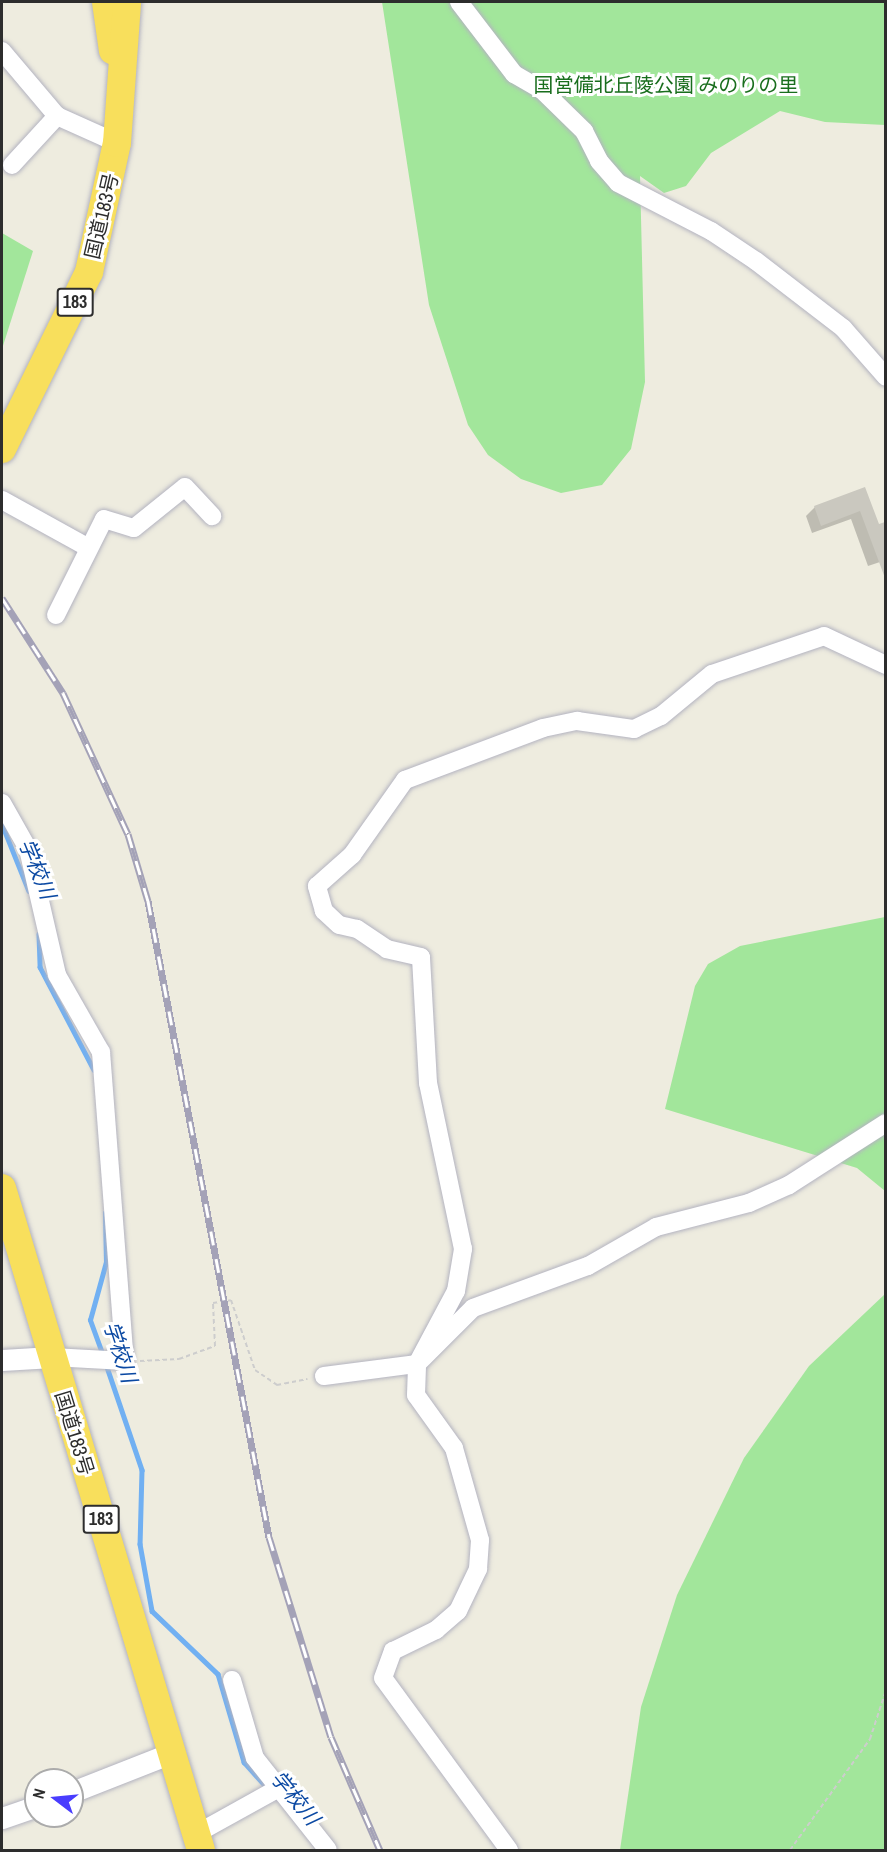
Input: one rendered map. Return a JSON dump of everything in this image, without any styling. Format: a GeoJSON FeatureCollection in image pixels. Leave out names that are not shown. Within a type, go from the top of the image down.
{"type":"FeatureCollection","features":[{"type":"Feature","properties":{"kind":"highway","name":"国道183号"},"geometry":{"type":"LineString","coordinates":[[106,2],[117,143]]}},
{"type":"Feature","properties":{"kind":"highway","name":"国道183号"},"geometry":{"type":"LineString","coordinates":[[2,449],[89,272],[117,143],[127,2]]}},
{"type":"Feature","properties":{"kind":"highway","name":"国道183号"},"geometry":{"type":"LineString","coordinates":[[2,1188],[199,1842]]}},
{"type":"Feature","properties":{"kind":"street"},"geometry":{"type":"LineString","coordinates":[[459,2],[514,74],[542,90],[584,131],[618,183],[711,231],[756,261],[843,328],[885,377]]}},
{"type":"Feature","properties":{"kind":"street"},"geometry":{"type":"LineString","coordinates":[[3,55],[57,116],[117,143]]}},
{"type":"Feature","properties":{"kind":"street"},"geometry":{"type":"LineString","coordinates":[[12,165],[57,116]]}},
{"type":"Feature","properties":{"kind":"street"},"geometry":{"type":"LineString","coordinates":[[56,615],[104,519],[134,528],[185,487],[212,516]]}},
{"type":"Feature","properties":{"kind":"street"},"geometry":{"type":"LineString","coordinates":[[2,500],[89,549]]}},
{"type":"Feature","properties":{"kind":"street"},"geometry":{"type":"LineString","coordinates":[[508,1851],[383,1678],[393,1651],[436,1630],[458,1611],[479,1559],[472,1500],[454,1448],[416,1395],[417,1364],[456,1291],[463,1249],[428,1083],[421,957],[387,949],[357,929],[339,925],[324,910],[317,886],[352,855],[405,780],[543,728],[577,721],[634,729],[661,716],[712,674],[825,636],[885,665]]}},
{"type":"Feature","properties":{"kind":"street"},"geometry":{"type":"LineString","coordinates":[[2,803],[28,849],[57,975],[101,1052],[125,1361],[52,1357],[2,1360]]}},
{"type":"Feature","properties":{"kind":"street"},"geometry":{"type":"LineString","coordinates":[[324,1376],[417,1364],[473,1308],[588,1266],[656,1227],[749,1203],[789,1185],[885,1123]]}},
{"type":"Feature","properties":{"kind":"street"},"geometry":{"type":"LineString","coordinates":[[232,1680],[255,1758],[328,1851]]}},
{"type":"Feature","properties":{"kind":"street"},"geometry":{"type":"LineString","coordinates":[[84,1787],[171,1753]]}},
{"type":"Feature","properties":{"kind":"street"},"geometry":{"type":"LineString","coordinates":[[199,1842],[279,1788]]}},
{"type":"Feature","properties":{"kind":"street"},"geometry":{"type":"LineString","coordinates":[[2,1818],[24,1810]]}},
{"type":"Feature","properties":{"kind":"path"},"geometry":{"type":"LineString","coordinates":[[125,1361],[179,1359],[214,1346],[213,1303],[231,1300],[255,1371],[277,1385],[324,1376]]}},
{"type":"Feature","properties":{"kind":"path"},"geometry":{"type":"LineString","coordinates":[[790,1851],[870,1739],[885,1690]]}},
{"type":"Feature","properties":{"kind":"green space","name":"国営備北丘陵公園 みのりの里"},"geometry":{"type":"Polygon","coordinates":[[[382,2],[885,2],[885,125],[825,122],[780,111],[711,153],[686,186],[664,193],[640,176],[645,382],[631,449],[602,485],[561,493],[521,479],[488,455],[468,425],[429,305],[382,2]]]}},
{"type":"Feature","properties":{"kind":"green space"},"geometry":{"type":"Polygon","coordinates":[[[2,233],[33,251],[2,349],[2,233]]]}},
{"type":"Feature","properties":{"kind":"green space"},"geometry":{"type":"Polygon","coordinates":[[[885,917],[885,1191],[857,1168],[665,1109],[695,986],[708,964],[740,946],[885,917]]]}},
{"type":"Feature","properties":{"kind":"green space"},"geometry":{"type":"Polygon","coordinates":[[[885,1294],[885,1850],[620,1850],[641,1707],[677,1595],[744,1458],[809,1366],[885,1294]]]}},
{"type":"Feature","properties":{"kind":"building"},"geometry":{"type":"Polygon","coordinates":[[[865,487],[879,524],[885,522],[885,578],[860,511],[821,526],[814,506],[865,487]]]}},
{"type":"Feature","properties":{"kind":"waterway","name":"学校川"},"geometry":{"type":"LineString","coordinates":[[2,824],[29,891]]}},
{"type":"Feature","properties":{"kind":"waterway","name":"学校川"},"geometry":{"type":"LineString","coordinates":[[39,934],[40,967],[94,1070]]}},
{"type":"Feature","properties":{"kind":"waterway","name":"学校川"},"geometry":{"type":"LineString","coordinates":[[103,1356],[90,1320],[106,1262],[105,1213]]}},
{"type":"Feature","properties":{"kind":"waterway","name":"学校川"},"geometry":{"type":"LineString","coordinates":[[106,1364],[142,1470],[140,1544],[152,1611],[218,1674],[244,1762],[269,1790]]}},
{"type":"Feature","properties":{"kind":"railway"},"geometry":{"type":"LineString","coordinates":[[2,598],[63,693],[128,834],[148,901],[269,1537],[331,1737],[380,1850]]}}]}
